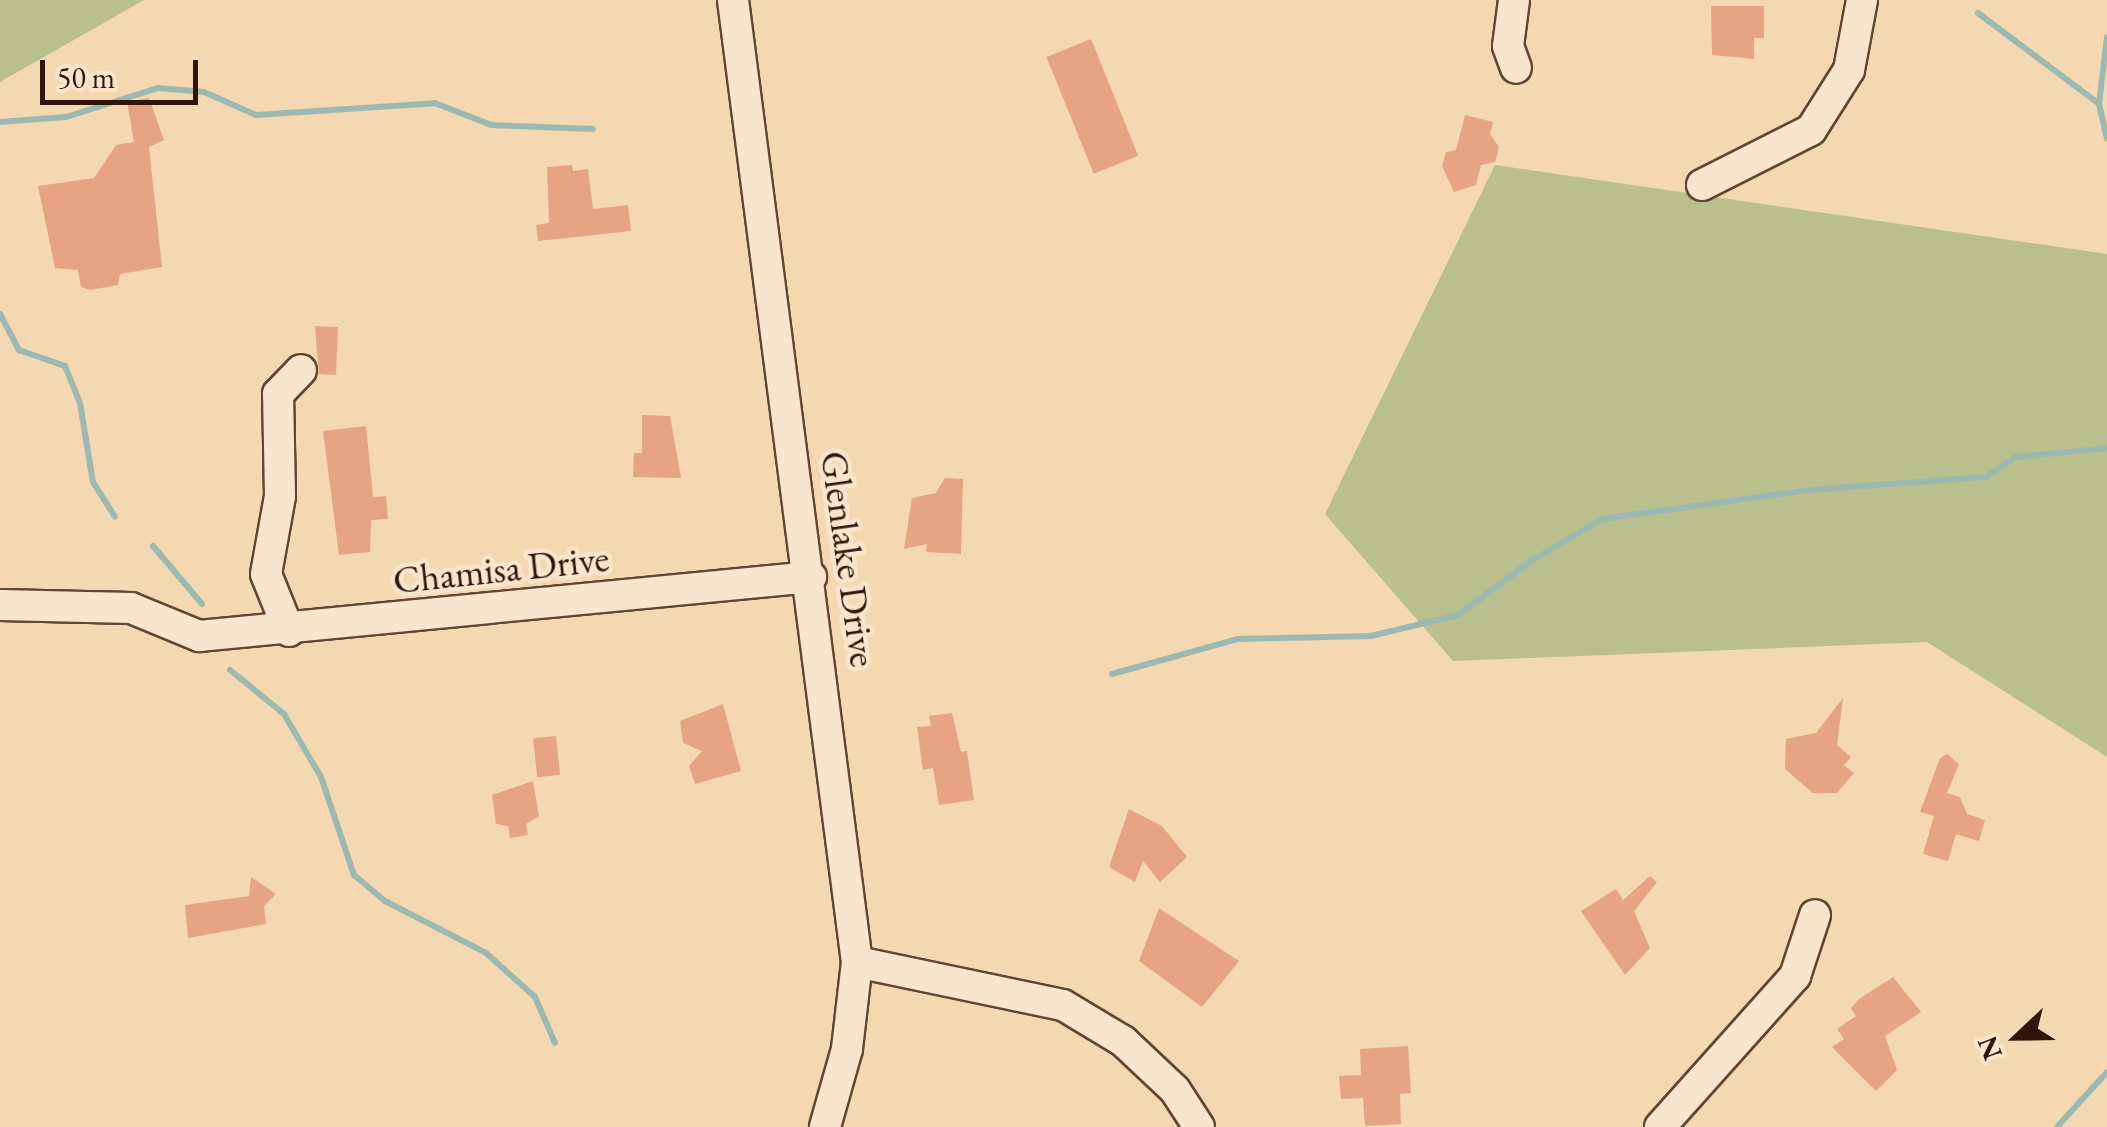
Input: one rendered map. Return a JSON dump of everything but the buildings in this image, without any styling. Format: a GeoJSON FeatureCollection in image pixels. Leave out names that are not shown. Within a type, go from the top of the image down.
{"type":"FeatureCollection","features":[{"type":"Feature","properties":{"kind":"street","name":"Glenlake Drive"},"geometry":{"type":"LineString","coordinates":[[733,0],[811,577],[857,962],[846,1049],[825,1127]]}},
{"type":"Feature","properties":{"kind":"street"},"geometry":{"type":"LineString","coordinates":[[1514,0],[1508,46],[1516,68]]}},
{"type":"Feature","properties":{"kind":"street"},"geometry":{"type":"LineString","coordinates":[[1702,186],[1811,130],[1849,70],[1862,0]]}},
{"type":"Feature","properties":{"kind":"street"},"geometry":{"type":"LineString","coordinates":[[289,631],[266,574],[280,496],[278,394],[302,370]]}},
{"type":"Feature","properties":{"kind":"street","name":"Chamisa Drive"},"geometry":{"type":"LineString","coordinates":[[0,605],[131,608],[199,636],[289,631],[811,577]]}},
{"type":"Feature","properties":{"kind":"street"},"geometry":{"type":"LineString","coordinates":[[1660,1127],[1795,976],[1815,915]]}},
{"type":"Feature","properties":{"kind":"street"},"geometry":{"type":"LineString","coordinates":[[857,962],[1062,1005],[1122,1041],[1174,1090],[1198,1127]]}},
{"type":"Feature","properties":{"kind":"green space"},"geometry":{"type":"Polygon","coordinates":[[[0,0],[144,0],[0,82],[0,0]]]}},
{"type":"Feature","properties":{"kind":"green space"},"geometry":{"type":"Polygon","coordinates":[[[1495,165],[2107,254],[2107,757],[1927,642],[1453,661],[1325,514],[1495,165]]]}},
{"type":"Feature","properties":{"kind":"waterway"},"geometry":{"type":"LineString","coordinates":[[1978,13],[2099,104]]}},
{"type":"Feature","properties":{"kind":"waterway"},"geometry":{"type":"LineString","coordinates":[[2107,37],[2099,104],[2107,139]]}},
{"type":"Feature","properties":{"kind":"waterway"},"geometry":{"type":"LineString","coordinates":[[0,122],[66,117],[158,88],[204,92],[256,115],[435,103],[491,125],[593,129]]}},
{"type":"Feature","properties":{"kind":"waterway"},"geometry":{"type":"LineString","coordinates":[[0,314],[19,350],[65,366],[80,403],[93,482],[115,517]]}},
{"type":"Feature","properties":{"kind":"waterway"},"geometry":{"type":"LineString","coordinates":[[1112,674],[1237,639],[1371,636],[1458,615],[1531,561],[1602,519],[1809,490],[1986,477],[2016,457],[2107,448]]}},
{"type":"Feature","properties":{"kind":"waterway"},"geometry":{"type":"LineString","coordinates":[[153,546],[202,604]]}},
{"type":"Feature","properties":{"kind":"waterway"},"geometry":{"type":"LineString","coordinates":[[230,670],[284,714],[321,777],[354,875],[385,901],[486,953],[535,997],[555,1043]]}},
{"type":"Feature","properties":{"kind":"waterway"},"geometry":{"type":"LineString","coordinates":[[2057,1127],[2107,1072]]}}]}
